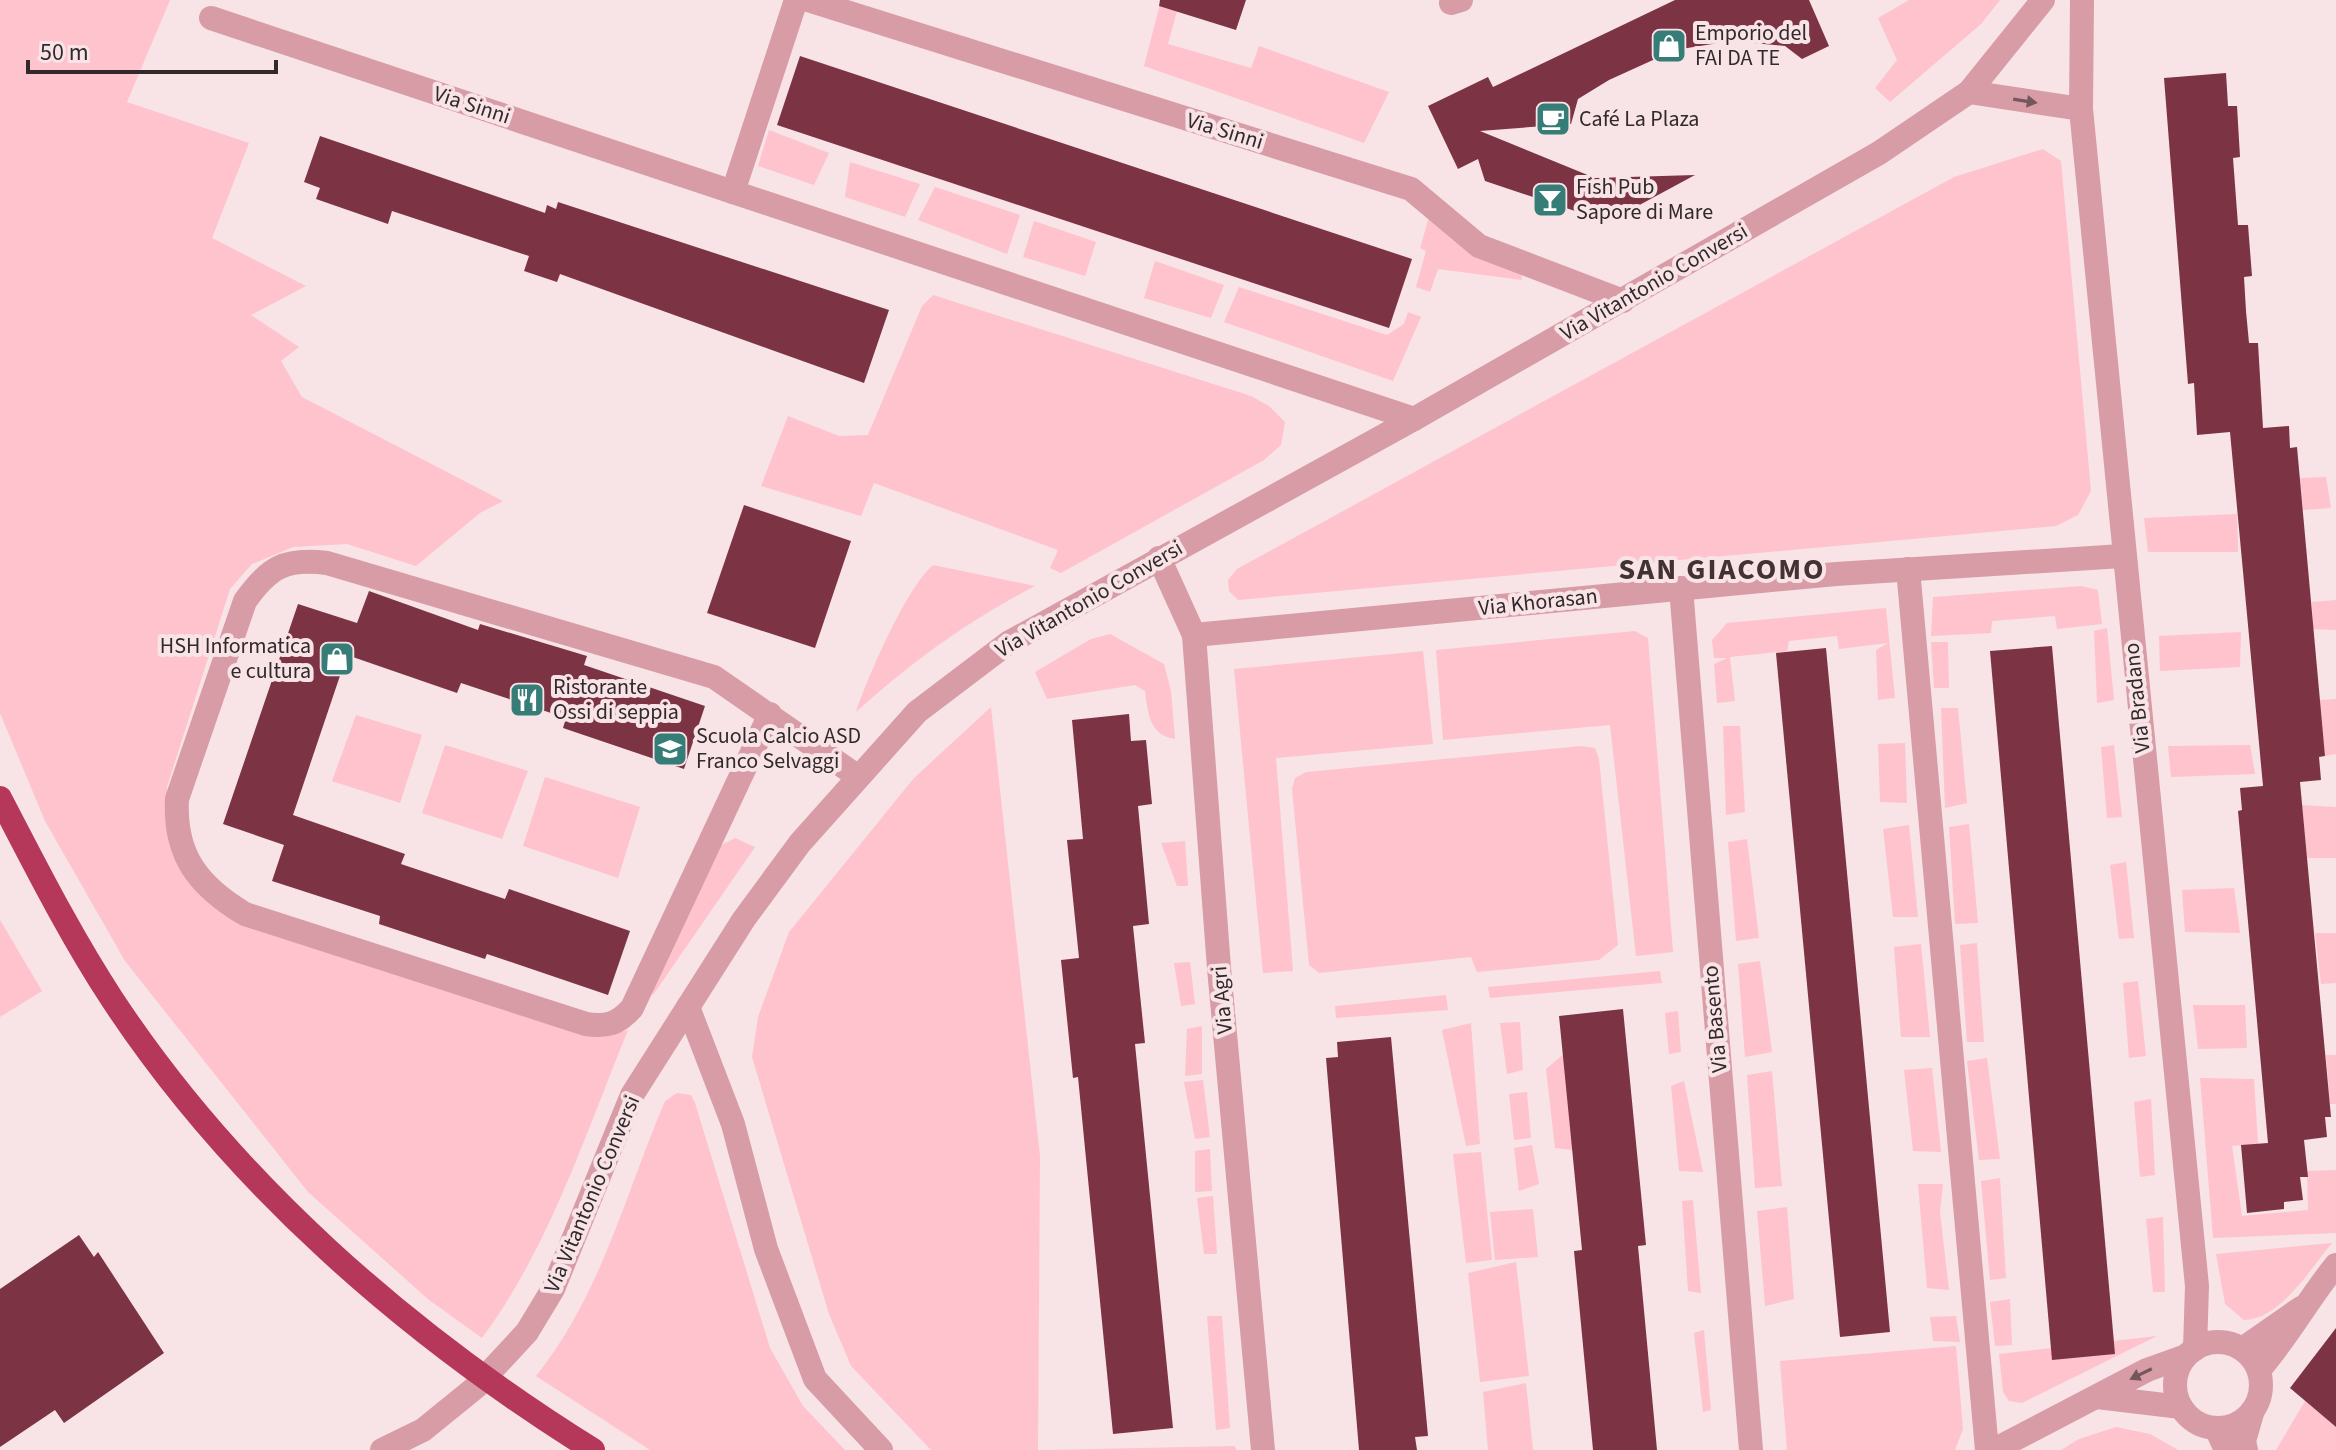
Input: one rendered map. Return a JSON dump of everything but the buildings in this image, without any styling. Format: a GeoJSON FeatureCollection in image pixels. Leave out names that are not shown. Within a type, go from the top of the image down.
{"type":"FeatureCollection","features":[{"type":"Feature","properties":{"kind":"highway"},"geometry":{"type":"LineString","coordinates":[[0,798],[111,998],[246,1168],[390,1308],[593,1450]]}},
{"type":"Feature","properties":{"kind":"street"},"geometry":{"type":"LineString","coordinates":[[733,192],[796,0]]}},
{"type":"Feature","properties":{"kind":"street","name":"Via Sinni"},"geometry":{"type":"LineString","coordinates":[[808,0],[1411,189],[1479,246],[1623,301]]}},
{"type":"Feature","properties":{"kind":"street","name":"Via Vitantonio Conversi"},"geometry":{"type":"LineString","coordinates":[[382,1450],[423,1430],[476,1387],[527,1332],[553,1289],[573,1244],[632,1095],[744,919],[800,843],[917,712],[1008,643],[1414,419],[1879,153],[1969,92],[2043,0]]}},
{"type":"Feature","properties":{"kind":"street","name":"Via Bradano"},"geometry":{"type":"LineString","coordinates":[[2082,0],[2081,109],[2122,556],[2197,1286],[2199,1349]]}},
{"type":"Feature","properties":{"kind":"street","name":"Via Sinni"},"geometry":{"type":"LineString","coordinates":[[211,18],[1414,419]]}},
{"type":"Feature","properties":{"kind":"street"},"geometry":{"type":"LineString","coordinates":[[1969,92],[2081,109]]}},
{"type":"Feature","properties":{"kind":"street","name":"Via Khorasan"},"geometry":{"type":"LineString","coordinates":[[1194,635],[1681,588],[1908,569],[2122,556]]}},
{"type":"Feature","properties":{"kind":"street","name":"Via Agri"},"geometry":{"type":"LineString","coordinates":[[1159,558],[1194,635],[1219,968],[1263,1450]]}},
{"type":"Feature","properties":{"kind":"street"},"geometry":{"type":"LineString","coordinates":[[770,714],[632,1008],[620,1022],[603,1026],[586,1024],[245,914],[220,899],[200,879],[184,853],[176,828],[177,799],[245,601],[260,580],[280,565],[306,561],[327,563],[714,677],[770,714],[857,776]]}},
{"type":"Feature","properties":{"kind":"street"},"geometry":{"type":"LineString","coordinates":[[1908,569],[1987,1450]]}},
{"type":"Feature","properties":{"kind":"street","name":"Via Basento"},"geometry":{"type":"LineString","coordinates":[[1681,588],[1751,1450]]}},
{"type":"Feature","properties":{"kind":"street"},"geometry":{"type":"LineString","coordinates":[[688,1007],[733,1124],[766,1249],[815,1379],[881,1450]]}},
{"type":"Feature","properties":{"kind":"street"},"geometry":{"type":"LineString","coordinates":[[2259,1370],[2284,1342],[2303,1306],[2336,1265]]}},
{"type":"Feature","properties":{"kind":"street"},"geometry":{"type":"LineString","coordinates":[[1994,1450],[2147,1370],[2199,1349],[2242,1349],[2303,1306]]}},
{"type":"Feature","properties":{"kind":"street"},"geometry":{"type":"LineString","coordinates":[[2181,1407],[2176,1381],[2199,1349]]}},
{"type":"Feature","properties":{"kind":"street"},"geometry":{"type":"LineString","coordinates":[[2242,1349],[2259,1370],[2259,1397],[2244,1441],[2246,1450]]}},
{"type":"Feature","properties":{"kind":"street"},"geometry":{"type":"LineString","coordinates":[[2097,1397],[2181,1407],[2221,1439],[2253,1410]]}},
{"type":"Feature","properties":{"kind":"shaded area"},"geometry":{"type":"Polygon","coordinates":[[[0,0],[170,0],[127,102],[249,143],[212,238],[306,286],[251,315],[299,347],[281,361],[302,397],[503,501],[480,513],[416,566],[347,544],[293,547],[252,564],[230,589],[167,787],[167,816],[215,904],[608,1035],[628,1030],[547,1228],[506,1303],[482,1338],[429,1300],[308,1192],[125,961],[45,821],[0,713],[0,0]]]}},
{"type":"Feature","properties":{"kind":"shaded area"},"geometry":{"type":"Polygon","coordinates":[[[1161,0],[1180,0],[1168,44],[1251,68],[1259,46],[1389,92],[1364,143],[1144,66],[1161,0]]]}},
{"type":"Feature","properties":{"kind":"shaded area"},"geometry":{"type":"Polygon","coordinates":[[[1909,0],[2000,0],[1981,24],[1890,102],[1875,88],[1897,60],[1878,18],[1909,0]]]}},
{"type":"Feature","properties":{"kind":"shaded area"},"geometry":{"type":"Polygon","coordinates":[[[769,130],[829,153],[814,185],[758,166],[769,130]]]}},
{"type":"Feature","properties":{"kind":"shaded area"},"geometry":{"type":"Polygon","coordinates":[[[2043,149],[2061,161],[2091,491],[2078,515],[2056,526],[1238,600],[1229,591],[1228,580],[1237,569],[1954,177],[2043,149]]]}},
{"type":"Feature","properties":{"kind":"shaded area"},"geometry":{"type":"Polygon","coordinates":[[[850,162],[920,184],[905,217],[845,197],[850,162]]]}},
{"type":"Feature","properties":{"kind":"shaded area"},"geometry":{"type":"Polygon","coordinates":[[[935,187],[1020,215],[1007,254],[918,220],[935,187]]]}},
{"type":"Feature","properties":{"kind":"shaded area"},"geometry":{"type":"Polygon","coordinates":[[[1430,214],[1471,250],[1492,262],[1521,272],[1522,280],[1438,269],[1430,292],[1416,287],[1426,251],[1420,248],[1430,214]]]}},
{"type":"Feature","properties":{"kind":"shaded area"},"geometry":{"type":"Polygon","coordinates":[[[1034,221],[1096,242],[1085,276],[1023,257],[1034,221]]]}},
{"type":"Feature","properties":{"kind":"shaded area"},"geometry":{"type":"Polygon","coordinates":[[[1155,261],[1224,285],[1211,318],[1144,298],[1155,261]]]}},
{"type":"Feature","properties":{"kind":"shaded area"},"geometry":{"type":"Polygon","coordinates":[[[1239,287],[1387,335],[1404,324],[1408,312],[1421,317],[1393,381],[1224,322],[1239,287]]]}},
{"type":"Feature","properties":{"kind":"shaded area"},"geometry":{"type":"Polygon","coordinates":[[[933,295],[1251,396],[1269,406],[1285,422],[1281,445],[1264,460],[1061,573],[1050,568],[1058,550],[874,483],[861,516],[761,486],[788,416],[839,436],[868,435],[922,306],[933,295]]]}},
{"type":"Feature","properties":{"kind":"shaded area"},"geometry":{"type":"Polygon","coordinates":[[[2326,477],[2331,508],[2303,510],[2300,478],[2326,477]]]}},
{"type":"Feature","properties":{"kind":"shaded area"},"geometry":{"type":"Polygon","coordinates":[[[2237,514],[2238,552],[2148,552],[2144,518],[2237,514]]]}},
{"type":"Feature","properties":{"kind":"shaded area"},"geometry":{"type":"Polygon","coordinates":[[[933,565],[1035,586],[941,643],[856,712],[900,612],[933,565]]]}},
{"type":"Feature","properties":{"kind":"shaded area"},"geometry":{"type":"Polygon","coordinates":[[[2081,586],[2098,590],[2102,624],[2057,629],[2055,616],[1992,621],[1991,633],[1931,636],[1933,597],[2081,586]]]}},
{"type":"Feature","properties":{"kind":"shaded area"},"geometry":{"type":"Polygon","coordinates":[[[2336,600],[2336,630],[2313,629],[2312,602],[2336,600]]]}},
{"type":"Feature","properties":{"kind":"shaded area"},"geometry":{"type":"Polygon","coordinates":[[[1886,608],[1895,698],[1878,700],[1876,650],[1888,643],[1839,649],[1837,636],[1789,641],[1787,651],[1730,657],[1735,701],[1717,703],[1714,664],[1727,658],[1714,658],[1712,640],[1727,623],[1886,608]]]}},
{"type":"Feature","properties":{"kind":"shaded area"},"geometry":{"type":"Polygon","coordinates":[[[2107,628],[2114,700],[2097,703],[2094,631],[2107,628]]]}},
{"type":"Feature","properties":{"kind":"shaded area"},"geometry":{"type":"Polygon","coordinates":[[[1635,631],[1648,638],[1673,952],[1636,956],[1610,725],[1443,740],[1436,650],[1635,631]]]}},
{"type":"Feature","properties":{"kind":"shaded area"},"geometry":{"type":"Polygon","coordinates":[[[2241,632],[2240,667],[2160,671],[2159,636],[2241,632]]]}},
{"type":"Feature","properties":{"kind":"shaded area"},"geometry":{"type":"Polygon","coordinates":[[[1110,634],[1164,664],[1171,691],[1175,739],[1166,737],[1155,728],[1149,715],[1145,691],[1135,685],[1047,699],[1035,672],[1091,639],[1110,634]]]}},
{"type":"Feature","properties":{"kind":"shaded area"},"geometry":{"type":"Polygon","coordinates":[[[1931,642],[1948,642],[1949,688],[1934,688],[1931,642]]]}},
{"type":"Feature","properties":{"kind":"shaded area"},"geometry":{"type":"Polygon","coordinates":[[[1423,651],[1433,744],[1276,758],[1293,971],[1263,973],[1234,669],[1423,651]]]}},
{"type":"Feature","properties":{"kind":"shaded area"},"geometry":{"type":"Polygon","coordinates":[[[2336,699],[2336,754],[2325,756],[2319,700],[2336,699]]]}},
{"type":"Feature","properties":{"kind":"shaded area"},"geometry":{"type":"Polygon","coordinates":[[[991,707],[1040,1156],[1038,1450],[931,1450],[851,1366],[829,1314],[752,1057],[758,1017],[789,932],[914,778],[991,707]]]}},
{"type":"Feature","properties":{"kind":"shaded area"},"geometry":{"type":"Polygon","coordinates":[[[1941,708],[1958,708],[1967,803],[1945,808],[1941,708]]]}},
{"type":"Feature","properties":{"kind":"shaded area"},"geometry":{"type":"Polygon","coordinates":[[[356,715],[422,735],[400,803],[332,781],[356,715]]]}},
{"type":"Feature","properties":{"kind":"shaded area"},"geometry":{"type":"Polygon","coordinates":[[[1723,726],[1740,726],[1745,812],[1726,815],[1723,726]]]}},
{"type":"Feature","properties":{"kind":"shaded area"},"geometry":{"type":"Polygon","coordinates":[[[1905,743],[1907,803],[1880,802],[1878,744],[1905,743]]]}},
{"type":"Feature","properties":{"kind":"shaded area"},"geometry":{"type":"Polygon","coordinates":[[[445,745],[528,771],[502,839],[422,813],[445,745]]]}},
{"type":"Feature","properties":{"kind":"shaded area"},"geometry":{"type":"Polygon","coordinates":[[[2114,745],[2122,817],[2107,818],[2101,747],[2114,745]]]}},
{"type":"Feature","properties":{"kind":"shaded area"},"geometry":{"type":"Polygon","coordinates":[[[2250,745],[2255,774],[2171,777],[2168,746],[2250,745]]]}},
{"type":"Feature","properties":{"kind":"shaded area"},"geometry":{"type":"Polygon","coordinates":[[[1581,746],[1595,748],[1599,759],[1618,945],[1599,960],[1477,972],[1471,957],[1319,973],[1309,965],[1292,789],[1295,778],[1306,772],[1581,746]]]}},
{"type":"Feature","properties":{"kind":"shaded area"},"geometry":{"type":"Polygon","coordinates":[[[545,777],[640,807],[618,878],[523,846],[545,777]]]}},
{"type":"Feature","properties":{"kind":"shaded area"},"geometry":{"type":"Polygon","coordinates":[[[2302,805],[2336,807],[2336,858],[2307,858],[2302,805]]]}},
{"type":"Feature","properties":{"kind":"shaded area"},"geometry":{"type":"Polygon","coordinates":[[[1969,824],[1978,923],[1955,924],[1949,827],[1969,824]]]}},
{"type":"Feature","properties":{"kind":"shaded area"},"geometry":{"type":"Polygon","coordinates":[[[1909,825],[1918,917],[1893,917],[1883,829],[1909,825]]]}},
{"type":"Feature","properties":{"kind":"shaded area"},"geometry":{"type":"Polygon","coordinates":[[[735,838],[755,847],[653,995],[648,973],[704,854],[735,838]]]}},
{"type":"Feature","properties":{"kind":"shaded area"},"geometry":{"type":"Polygon","coordinates":[[[1747,839],[1759,938],[1736,941],[1728,842],[1747,839]]]}},
{"type":"Feature","properties":{"kind":"shaded area"},"geometry":{"type":"Polygon","coordinates":[[[1185,841],[1188,886],[1177,886],[1161,843],[1185,841]]]}},
{"type":"Feature","properties":{"kind":"shaded area"},"geometry":{"type":"Polygon","coordinates":[[[2126,862],[2134,938],[2119,939],[2110,865],[2126,862]]]}},
{"type":"Feature","properties":{"kind":"shaded area"},"geometry":{"type":"Polygon","coordinates":[[[2234,888],[2240,933],[2185,932],[2182,890],[2234,888]]]}},
{"type":"Feature","properties":{"kind":"shaded area"},"geometry":{"type":"Polygon","coordinates":[[[0,920],[42,991],[0,1017],[0,920]]]}},
{"type":"Feature","properties":{"kind":"shaded area"},"geometry":{"type":"Polygon","coordinates":[[[2315,933],[2336,933],[2336,983],[2321,984],[2315,933]]]}},
{"type":"Feature","properties":{"kind":"shaded area"},"geometry":{"type":"Polygon","coordinates":[[[1977,943],[1984,1042],[1967,1042],[1960,945],[1977,943]]]}},
{"type":"Feature","properties":{"kind":"shaded area"},"geometry":{"type":"Polygon","coordinates":[[[1921,944],[1930,1037],[1901,1037],[1894,947],[1921,944]]]}},
{"type":"Feature","properties":{"kind":"shaded area"},"geometry":{"type":"Polygon","coordinates":[[[1760,961],[1772,1052],[1745,1057],[1738,964],[1760,961]]]}},
{"type":"Feature","properties":{"kind":"shaded area"},"geometry":{"type":"Polygon","coordinates":[[[1190,962],[1195,1004],[1181,1006],[1174,963],[1190,962]]]}},
{"type":"Feature","properties":{"kind":"shaded area"},"geometry":{"type":"Polygon","coordinates":[[[1660,971],[1662,983],[1490,998],[1488,987],[1660,971]]]}},
{"type":"Feature","properties":{"kind":"shaded area"},"geometry":{"type":"Polygon","coordinates":[[[2138,981],[2146,1056],[2129,1058],[2123,983],[2138,981]]]}},
{"type":"Feature","properties":{"kind":"shaded area"},"geometry":{"type":"Polygon","coordinates":[[[1446,995],[1448,1010],[1336,1018],[1335,1006],[1446,995]]]}},
{"type":"Feature","properties":{"kind":"shaded area"},"geometry":{"type":"Polygon","coordinates":[[[2193,1005],[2245,1005],[2247,1048],[2198,1049],[2193,1005]]]}},
{"type":"Feature","properties":{"kind":"shaded area"},"geometry":{"type":"Polygon","coordinates":[[[1678,1011],[1681,1052],[1669,1054],[1665,1013],[1678,1011]]]}},
{"type":"Feature","properties":{"kind":"shaded area"},"geometry":{"type":"Polygon","coordinates":[[[1520,1022],[1523,1070],[1507,1074],[1500,1023],[1520,1022]]]}},
{"type":"Feature","properties":{"kind":"shaded area"},"geometry":{"type":"Polygon","coordinates":[[[1471,1023],[1480,1144],[1466,1146],[1442,1030],[1471,1023]]]}},
{"type":"Feature","properties":{"kind":"shaded area"},"geometry":{"type":"Polygon","coordinates":[[[1202,1026],[1202,1074],[1185,1076],[1187,1029],[1202,1026]]]}},
{"type":"Feature","properties":{"kind":"shaded area"},"geometry":{"type":"Polygon","coordinates":[[[1565,1053],[1573,1150],[1555,1148],[1546,1069],[1565,1053]]]}},
{"type":"Feature","properties":{"kind":"shaded area"},"geometry":{"type":"Polygon","coordinates":[[[2326,1055],[2336,1055],[2336,1104],[2330,1104],[2326,1055]]]}},
{"type":"Feature","properties":{"kind":"shaded area"},"geometry":{"type":"Polygon","coordinates":[[[1987,1058],[2000,1159],[1979,1160],[1967,1061],[1987,1058]]]}},
{"type":"Feature","properties":{"kind":"shaded area"},"geometry":{"type":"Polygon","coordinates":[[[1932,1068],[1941,1152],[1913,1151],[1904,1070],[1932,1068]]]}},
{"type":"Feature","properties":{"kind":"shaded area"},"geometry":{"type":"Polygon","coordinates":[[[1772,1071],[1782,1186],[1755,1188],[1747,1075],[1772,1071]]]}},
{"type":"Feature","properties":{"kind":"shaded area"},"geometry":{"type":"Polygon","coordinates":[[[2200,1078],[2254,1079],[2258,1144],[2232,1146],[2242,1216],[2308,1210],[2307,1171],[2336,1170],[2336,1233],[2213,1238],[2200,1078]]]}},
{"type":"Feature","properties":{"kind":"shaded area"},"geometry":{"type":"Polygon","coordinates":[[[1203,1080],[1210,1137],[1195,1139],[1184,1082],[1203,1080]]]}},
{"type":"Feature","properties":{"kind":"shaded area"},"geometry":{"type":"Polygon","coordinates":[[[1684,1081],[1703,1172],[1679,1171],[1671,1086],[1684,1081]]]}},
{"type":"Feature","properties":{"kind":"shaded area"},"geometry":{"type":"Polygon","coordinates":[[[1527,1092],[1531,1138],[1514,1140],[1509,1094],[1527,1092]]]}},
{"type":"Feature","properties":{"kind":"shaded area"},"geometry":{"type":"Polygon","coordinates":[[[677,1093],[691,1095],[695,1103],[770,1348],[803,1406],[845,1450],[650,1450],[536,1376],[559,1345],[595,1278],[665,1101],[677,1093]]]}},
{"type":"Feature","properties":{"kind":"shaded area"},"geometry":{"type":"Polygon","coordinates":[[[2151,1099],[2155,1175],[2140,1177],[2134,1102],[2151,1099]]]}},
{"type":"Feature","properties":{"kind":"shaded area"},"geometry":{"type":"Polygon","coordinates":[[[1532,1145],[1539,1184],[1519,1191],[1514,1148],[1532,1145]]]}},
{"type":"Feature","properties":{"kind":"shaded area"},"geometry":{"type":"Polygon","coordinates":[[[1210,1149],[1212,1191],[1195,1192],[1195,1151],[1210,1149]]]}},
{"type":"Feature","properties":{"kind":"shaded area"},"geometry":{"type":"Polygon","coordinates":[[[1481,1152],[1492,1260],[1466,1263],[1453,1154],[1481,1152]]]}},
{"type":"Feature","properties":{"kind":"shaded area"},"geometry":{"type":"Polygon","coordinates":[[[2000,1178],[2006,1278],[1990,1280],[1981,1181],[2000,1178]]]}},
{"type":"Feature","properties":{"kind":"shaded area"},"geometry":{"type":"Polygon","coordinates":[[[1918,1184],[1943,1184],[1940,1212],[1949,1290],[1927,1288],[1918,1184]]]}},
{"type":"Feature","properties":{"kind":"shaded area"},"geometry":{"type":"Polygon","coordinates":[[[1213,1196],[1217,1254],[1204,1254],[1197,1198],[1213,1196]]]}},
{"type":"Feature","properties":{"kind":"shaded area"},"geometry":{"type":"Polygon","coordinates":[[[1693,1200],[1701,1293],[1688,1291],[1682,1201],[1693,1200]]]}},
{"type":"Feature","properties":{"kind":"shaded area"},"geometry":{"type":"Polygon","coordinates":[[[1787,1207],[1794,1299],[1765,1306],[1757,1211],[1787,1207]]]}},
{"type":"Feature","properties":{"kind":"shaded area"},"geometry":{"type":"Polygon","coordinates":[[[1533,1209],[1538,1257],[1495,1260],[1490,1212],[1533,1209]]]}},
{"type":"Feature","properties":{"kind":"shaded area"},"geometry":{"type":"Polygon","coordinates":[[[2163,1217],[2165,1292],[2153,1292],[2146,1219],[2163,1217]]]}},
{"type":"Feature","properties":{"kind":"shaded area"},"geometry":{"type":"Polygon","coordinates":[[[2332,1243],[2294,1291],[2270,1311],[2244,1320],[2225,1304],[2216,1254],[2332,1243]]]}},
{"type":"Feature","properties":{"kind":"shaded area"},"geometry":{"type":"Polygon","coordinates":[[[1516,1262],[1529,1376],[1480,1382],[1468,1273],[1516,1262]]]}},
{"type":"Feature","properties":{"kind":"shaded area"},"geometry":{"type":"Polygon","coordinates":[[[2010,1299],[2012,1345],[1995,1346],[1990,1302],[2010,1299]]]}},
{"type":"Feature","properties":{"kind":"shaded area"},"geometry":{"type":"Polygon","coordinates":[[[1207,1316],[1222,1316],[1230,1428],[1216,1430],[1207,1316]]]}},
{"type":"Feature","properties":{"kind":"shaded area"},"geometry":{"type":"Polygon","coordinates":[[[1956,1316],[1960,1342],[1933,1341],[1930,1317],[1956,1316]]]}},
{"type":"Feature","properties":{"kind":"shaded area"},"geometry":{"type":"Polygon","coordinates":[[[1704,1330],[1711,1410],[1703,1412],[1694,1333],[1704,1330]]]}},
{"type":"Feature","properties":{"kind":"shaded area"},"geometry":{"type":"Polygon","coordinates":[[[2157,1336],[2022,1403],[2009,1401],[2003,1392],[1999,1354],[2157,1336]]]}},
{"type":"Feature","properties":{"kind":"shaded area"},"geometry":{"type":"Polygon","coordinates":[[[1956,1346],[1963,1429],[1955,1450],[1787,1450],[1780,1361],[1956,1346]]]}},
{"type":"Feature","properties":{"kind":"shaded area"},"geometry":{"type":"Polygon","coordinates":[[[1526,1383],[1533,1450],[1488,1450],[1483,1392],[1526,1383]]]}},
{"type":"Feature","properties":{"kind":"shaded area"},"geometry":{"type":"Polygon","coordinates":[[[2305,1401],[2336,1427],[2336,1450],[2276,1450],[2305,1401]]]}},
{"type":"Feature","properties":{"kind":"shaded area"},"geometry":{"type":"Polygon","coordinates":[[[2116,1427],[2150,1434],[2178,1450],[2061,1450],[2079,1439],[2116,1427]]]}},
{"type":"Feature","properties":{"kind":"shaded area"},"geometry":{"type":"Polygon","coordinates":[[[1235,1446],[1236,1450],[1046,1450],[1235,1446]]]}},
{"type":"Feature","properties":{"kind":"place","name":"Emporio del FAI DA TE"},"geometry":{"type":"Point","coordinates":[1669,46]}},
{"type":"Feature","properties":{"kind":"place","name":"Café La Plaza"},"geometry":{"type":"Point","coordinates":[1553,119]}},
{"type":"Feature","properties":{"kind":"place","name":"Fish Pub Sapore di Mare"},"geometry":{"type":"Point","coordinates":[1550,200]}},
{"type":"Feature","properties":{"kind":"place","name":"HSH Informatica e cultura"},"geometry":{"type":"Point","coordinates":[337,659]}},
{"type":"Feature","properties":{"kind":"place","name":"Ristorante Ossi di seppia"},"geometry":{"type":"Point","coordinates":[527,700]}},
{"type":"Feature","properties":{"kind":"place","name":"Scuola Calcio ASD Franco Selvaggi"},"geometry":{"type":"Point","coordinates":[670,749]}},
{"type":"Feature","properties":{"kind":"district","name":"SAN GIACOMO"},"geometry":{"type":"Point","coordinates":[1722,569]}}]}
